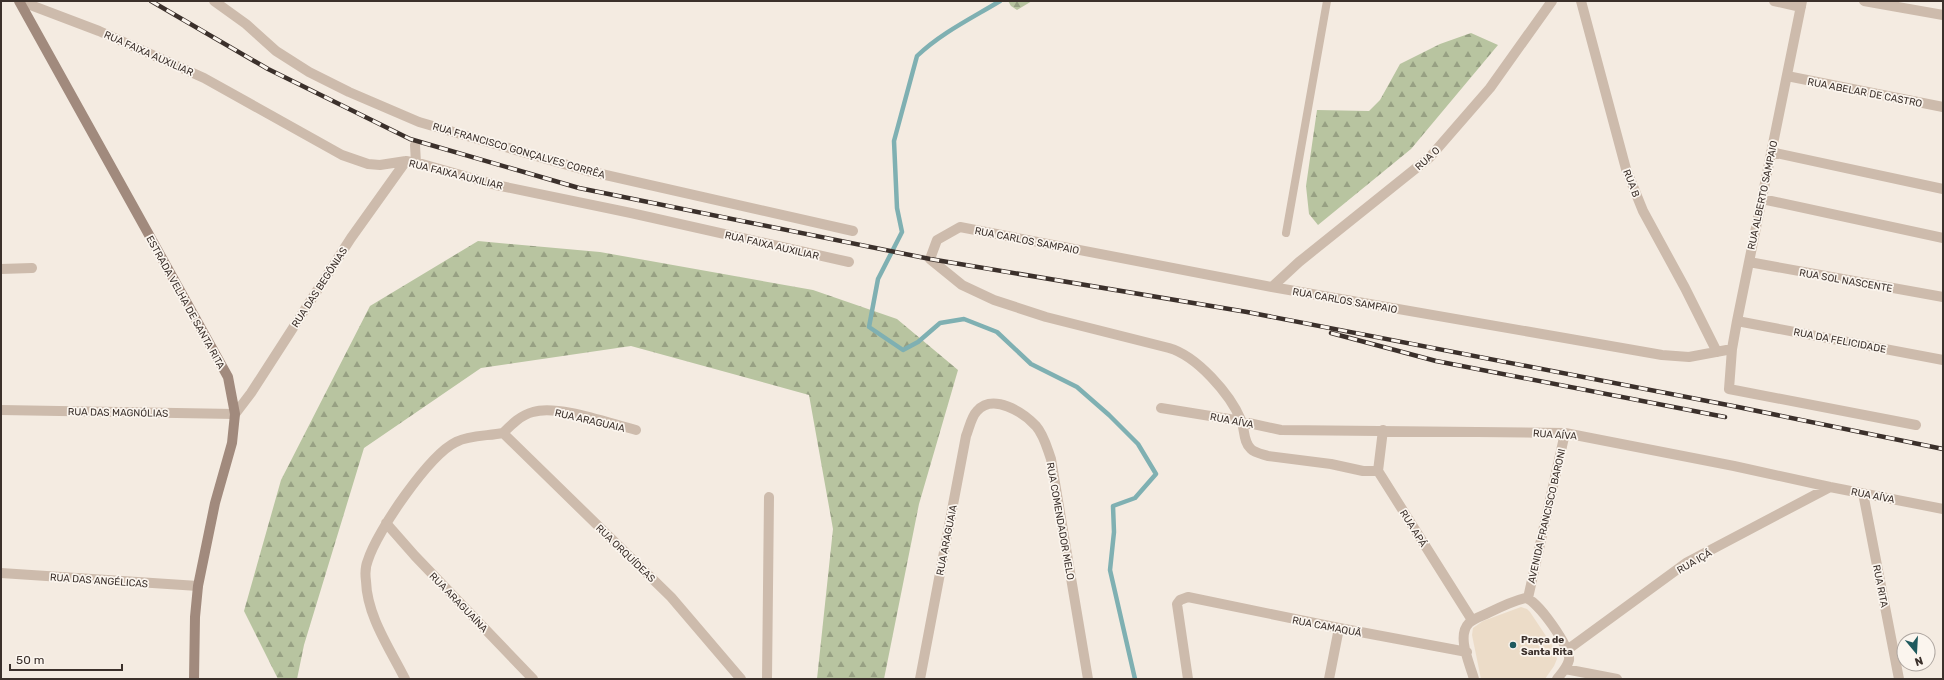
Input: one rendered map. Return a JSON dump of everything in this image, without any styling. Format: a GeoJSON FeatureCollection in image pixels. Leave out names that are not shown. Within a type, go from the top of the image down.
{"type":"FeatureCollection","features":[{"type":"Feature","properties":{"kind":"main road","name":"ESTRADA VELHA DE SANTA RITA"},"geometry":{"type":"LineString","coordinates":[[20,1],[228,377],[235,414],[232,443],[215,503],[198,586],[195,617],[194,679]]}},
{"type":"Feature","properties":{"kind":"street","name":"RUA FAIXA AUXILIAR"},"geometry":{"type":"LineString","coordinates":[[20,1],[99,31],[204,78],[342,155],[368,164],[380,165],[411,162],[496,185],[631,213],[849,262]]}},
{"type":"Feature","properties":{"kind":"street","name":"RUA FRANCISCO GONÇALVES CORRÊA"},"geometry":{"type":"LineString","coordinates":[[214,1],[246,24],[276,51],[309,72],[349,92],[419,122],[588,171],[853,231]]}},
{"type":"Feature","properties":{"kind":"street","name":"RUA O"},"geometry":{"type":"LineString","coordinates":[[1272,287],[1299,262],[1430,157],[1490,88],[1552,1]]}},
{"type":"Feature","properties":{"kind":"street","name":"RUA B"},"geometry":{"type":"LineString","coordinates":[[1581,1],[1595,48],[1626,169],[1643,211],[1685,288],[1717,352]]}},
{"type":"Feature","properties":{"kind":"street"},"geometry":{"type":"LineString","coordinates":[[1774,1],[1802,4]]}},
{"type":"Feature","properties":{"kind":"street"},"geometry":{"type":"LineString","coordinates":[[1864,1],[1943,15]]}},
{"type":"Feature","properties":{"kind":"street","name":"RUA ALBERTO SAMPAIO"},"geometry":{"type":"LineString","coordinates":[[1802,4],[1737,320],[1732,349],[1730,389],[1916,424]]}},
{"type":"Feature","properties":{"kind":"street","name":"RUA ABELAR DE CASTRO"},"geometry":{"type":"LineString","coordinates":[[1787,76],[1943,107]]}},
{"type":"Feature","properties":{"kind":"street"},"geometry":{"type":"LineString","coordinates":[[411,162],[414,145]]}},
{"type":"Feature","properties":{"kind":"street"},"geometry":{"type":"LineString","coordinates":[[1771,152],[1943,189]]}},
{"type":"Feature","properties":{"kind":"street","name":"RUA DAS BEGÔNIAS"},"geometry":{"type":"LineString","coordinates":[[235,414],[251,394],[351,238],[411,162]]}},
{"type":"Feature","properties":{"kind":"street"},"geometry":{"type":"LineString","coordinates":[[1762,199],[1943,238]]}},
{"type":"Feature","properties":{"kind":"street","name":"RUA CARLOS SAMPAIO"},"geometry":{"type":"LineString","coordinates":[[1241,421],[1236,411],[1200,366],[1178,350],[1046,317],[994,300],[962,285],[930,258],[937,240],[960,227],[1272,287],[1662,355],[1689,357],[1732,349]]}},
{"type":"Feature","properties":{"kind":"street","name":"RUA SOL NASCENTE"},"geometry":{"type":"LineString","coordinates":[[1749,262],[1943,297]]}},
{"type":"Feature","properties":{"kind":"street"},"geometry":{"type":"LineString","coordinates":[[1,269],[32,268]]}},
{"type":"Feature","properties":{"kind":"street","name":"RUA DA FELICIDADE"},"geometry":{"type":"LineString","coordinates":[[1737,320],[1943,360]]}},
{"type":"Feature","properties":{"kind":"street","name":"RUA COMENDADOR MELO"},"geometry":{"type":"LineString","coordinates":[[982,406],[991,403],[1007,406],[1022,414],[1036,426],[1045,442],[1051,459],[1088,679]]}},
{"type":"Feature","properties":{"kind":"street","name":"RUA ARAGUAIA"},"geometry":{"type":"LineString","coordinates":[[920,679],[966,436],[975,412],[982,406]]}},
{"type":"Feature","properties":{"kind":"street","name":"RUA AÍVA"},"geometry":{"type":"LineString","coordinates":[[1162,408],[1241,421],[1282,430],[1565,433],[1943,509]]}},
{"type":"Feature","properties":{"kind":"street","name":"RUA DAS MAGNÓLIAS"},"geometry":{"type":"LineString","coordinates":[[1,410],[235,414]]}},
{"type":"Feature","properties":{"kind":"street","name":"RUA ARAGUAIA"},"geometry":{"type":"LineString","coordinates":[[503,433],[513,423],[524,416],[532,412],[543,410],[562,411],[636,430]]}},
{"type":"Feature","properties":{"kind":"street"},"geometry":{"type":"LineString","coordinates":[[1241,421],[1248,445],[1258,453],[1268,456],[1331,464],[1363,471],[1378,471],[1383,430]]}},
{"type":"Feature","properties":{"kind":"street"},"geometry":{"type":"LineString","coordinates":[[405,679],[371,608],[366,582],[368,560],[386,523],[419,476],[455,442],[466,438],[503,433]]}},
{"type":"Feature","properties":{"kind":"street","name":"RUA ORQUÍDEAS"},"geometry":{"type":"LineString","coordinates":[[503,433],[671,597],[741,679]]}},
{"type":"Feature","properties":{"kind":"street","name":"AVENIDA FRANCISCO BARONI"},"geometry":{"type":"LineString","coordinates":[[1528,598],[1565,433]]}},
{"type":"Feature","properties":{"kind":"street","name":"RUA APÁ"},"geometry":{"type":"LineString","coordinates":[[1378,471],[1472,620]]}},
{"type":"Feature","properties":{"kind":"street","name":"RUA IÇÁ"},"geometry":{"type":"LineString","coordinates":[[1567,650],[1686,563],[1830,487]]}},
{"type":"Feature","properties":{"kind":"street","name":"RUA RITA"},"geometry":{"type":"LineString","coordinates":[[1863,493],[1899,679]]}},
{"type":"Feature","properties":{"kind":"street"},"geometry":{"type":"LineString","coordinates":[[767,679],[769,497]]}},
{"type":"Feature","properties":{"kind":"street","name":"RUA ARAGUAÍNA"},"geometry":{"type":"LineString","coordinates":[[386,523],[414,556],[533,679]]}},
{"type":"Feature","properties":{"kind":"street","name":"RUA DAS ANGÉLICAS"},"geometry":{"type":"LineString","coordinates":[[1,573],[198,586]]}},
{"type":"Feature","properties":{"kind":"street","name":"RUA CAMAQUÃ"},"geometry":{"type":"LineString","coordinates":[[1188,679],[1177,604],[1180,600],[1188,597],[1339,628],[1467,652]]}},
{"type":"Feature","properties":{"kind":"street","name":"AVENIDA FRANCISCO BARONI"},"geometry":{"type":"LineString","coordinates":[[1472,620],[1512,602],[1528,598]]}},
{"type":"Feature","properties":{"kind":"street","name":"AVENIDA FRANCISCO BARONI"},"geometry":{"type":"LineString","coordinates":[[1528,598],[1536,604],[1567,650]]}},
{"type":"Feature","properties":{"kind":"street"},"geometry":{"type":"LineString","coordinates":[[1472,620],[1466,626],[1464,634],[1474,679]]}},
{"type":"Feature","properties":{"kind":"street"},"geometry":{"type":"LineString","coordinates":[[1329,679],[1339,628]]}},
{"type":"Feature","properties":{"kind":"street"},"geometry":{"type":"LineString","coordinates":[[1557,679],[1565,669],[1569,660],[1567,650]]}},
{"type":"Feature","properties":{"kind":"street"},"geometry":{"type":"LineString","coordinates":[[1565,669],[1617,679]]}},
{"type":"Feature","properties":{"kind":"lane"},"geometry":{"type":"LineString","coordinates":[[1286,233],[1327,1]]}},
{"type":"Feature","properties":{"kind":"green space"},"geometry":{"type":"Polygon","coordinates":[[[1008,1],[1032,1],[1017,10],[1011,6],[1008,1]]]}},
{"type":"Feature","properties":{"kind":"green space"},"geometry":{"type":"Polygon","coordinates":[[[1471,33],[1498,45],[1411,149],[1318,225],[1309,214],[1306,186],[1317,110],[1369,111],[1380,100],[1400,64],[1440,44],[1471,33]]]}},
{"type":"Feature","properties":{"kind":"green space"},"geometry":{"type":"Polygon","coordinates":[[[478,241],[600,252],[813,290],[897,319],[958,370],[919,504],[884,679],[817,679],[833,529],[809,395],[631,346],[481,368],[364,448],[304,645],[297,679],[278,679],[244,611],[281,480],[370,306],[478,241]]]}},
{"type":"Feature","properties":{"kind":"shaded area","name":"Praça de Santa Rita"},"geometry":{"type":"Polygon","coordinates":[[[1521,607],[1530,612],[1554,648],[1557,659],[1554,666],[1545,679],[1481,679],[1472,635],[1473,628],[1483,621],[1521,607]]]}},
{"type":"Feature","properties":{"kind":"waterway"},"geometry":{"type":"LineString","coordinates":[[1000,1],[946,33],[917,56],[894,141],[897,208],[902,232],[878,279],[869,327],[903,350],[918,342],[940,323],[964,319],[997,332],[1031,364],[1077,387],[1109,415],[1138,444],[1156,474],[1135,498],[1113,506],[1114,532],[1110,570],[1135,679]]}},
{"type":"Feature","properties":{"kind":"railway"},"geometry":{"type":"LineString","coordinates":[[151,1],[268,69],[410,139],[579,188],[930,259],[1247,312],[1733,406],[1943,449]]}},
{"type":"Feature","properties":{"kind":"railway"},"geometry":{"type":"LineString","coordinates":[[1331,333],[1436,361],[1725,417]]}},
{"type":"Feature","properties":{"kind":"place","name":"Praça de Santa Rita"},"geometry":{"type":"Point","coordinates":[1513,645]}}]}
